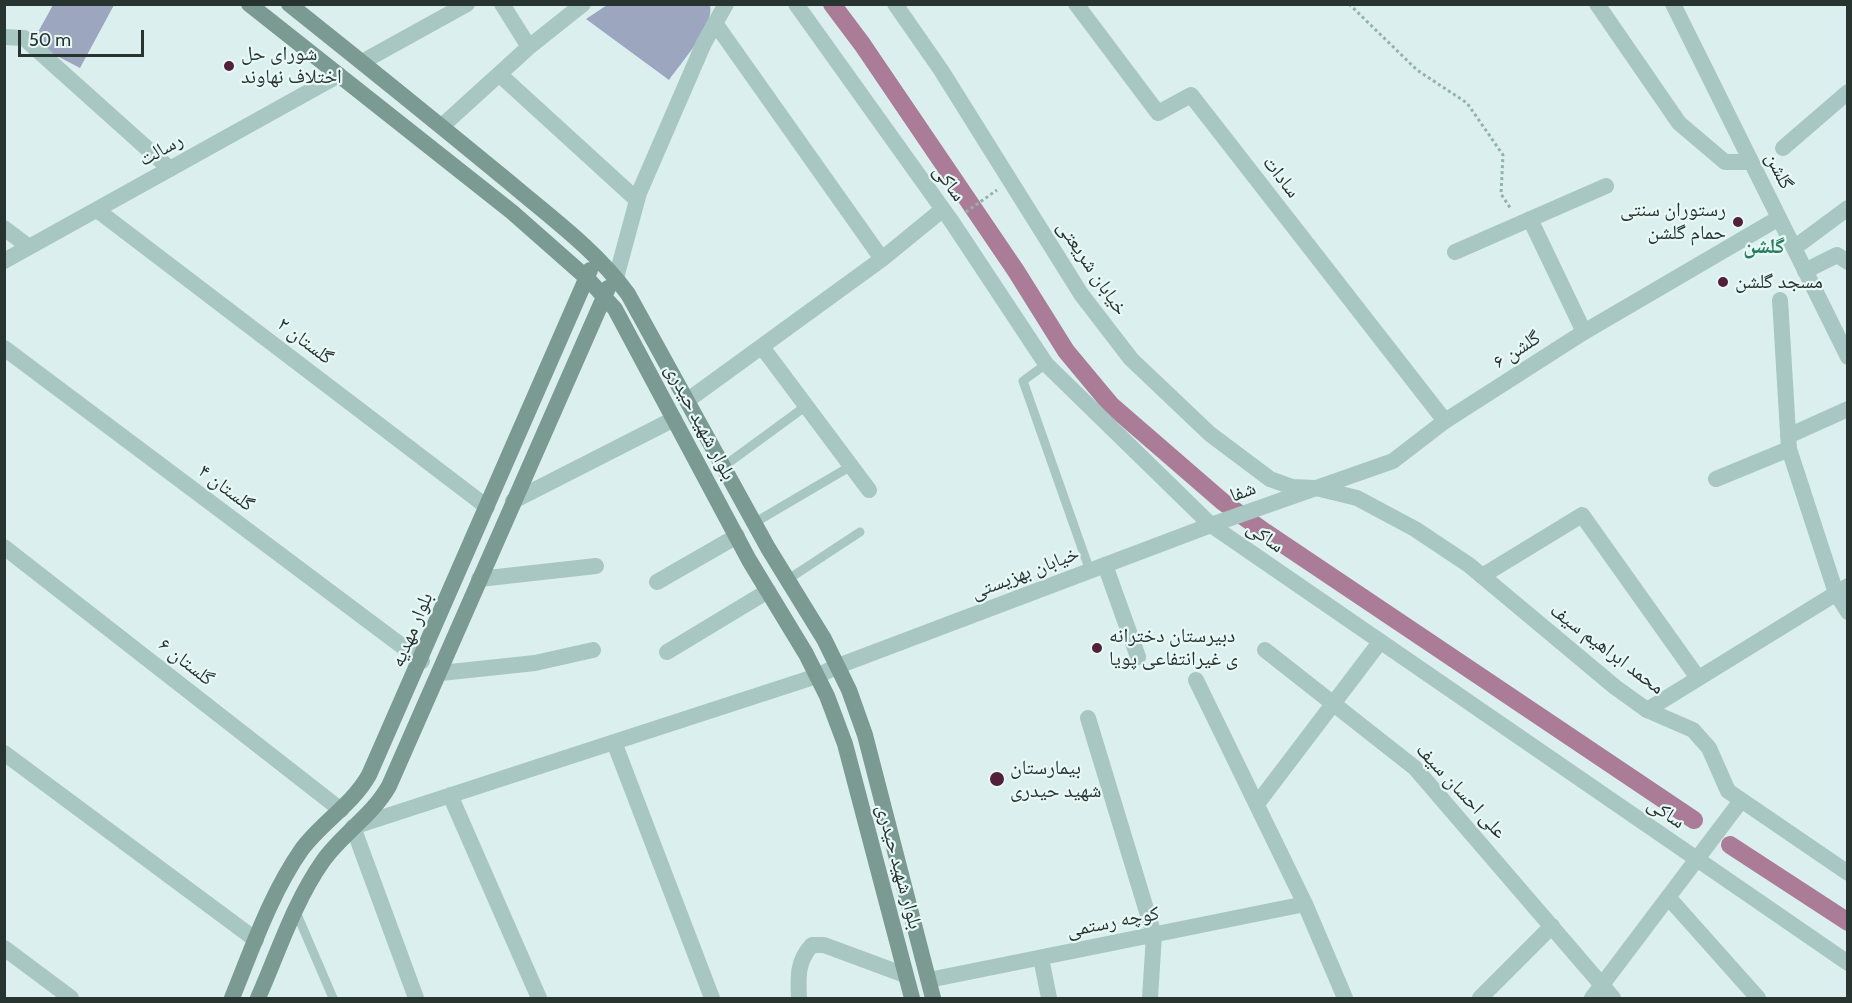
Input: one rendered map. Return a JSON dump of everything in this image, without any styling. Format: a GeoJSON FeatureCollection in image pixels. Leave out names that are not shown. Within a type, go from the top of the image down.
{"type":"FeatureCollection","features":[{"type":"Feature","properties":{"kind":"main road","name":"بلوار شهید حیدری"},"geometry":{"type":"LineString","coordinates":[[249,4],[484,190],[588,279],[603,294],[624,322],[736,536],[817,676],[837,718],[912,999]]}},
{"type":"Feature","properties":{"kind":"main road","name":"بلوار شهید حیدری"},"geometry":{"type":"LineString","coordinates":[[289,4],[442,126],[594,255],[616,278],[639,312],[754,523],[838,666],[865,735],[933,999]]}},
{"type":"Feature","properties":{"kind":"main road"},"geometry":{"type":"LineString","coordinates":[[339,75],[362,62]]}},
{"type":"Feature","properties":{"kind":"main road","name":"بلوار مهدیه"},"geometry":{"type":"LineString","coordinates":[[232,999],[256,940],[296,858],[309,840],[357,795],[369,775],[422,661],[588,279],[594,255]]}},
{"type":"Feature","properties":{"kind":"main road"},"geometry":{"type":"LineString","coordinates":[[260,997],[316,870],[334,846],[382,799],[441,673],[479,579],[603,294],[616,278]]}},
{"type":"Feature","properties":{"kind":"main road"},"geometry":{"type":"LineString","coordinates":[[341,810],[353,827]]}},
{"type":"Feature","properties":{"kind":"street"},"geometry":{"type":"LineString","coordinates":[[362,62],[467,4]]}},
{"type":"Feature","properties":{"kind":"street"},"geometry":{"type":"LineString","coordinates":[[502,4],[529,47]]}},
{"type":"Feature","properties":{"kind":"street"},"geometry":{"type":"LineString","coordinates":[[442,126],[529,47],[583,4]]}},
{"type":"Feature","properties":{"kind":"street"},"geometry":{"type":"LineString","coordinates":[[616,278],[637,200],[715,23],[726,4]]}},
{"type":"Feature","properties":{"kind":"street","name":"ساکی"},"geometry":{"type":"LineString","coordinates":[[796,4],[942,210],[1046,364],[1218,523],[1380,642],[1848,963]]}},
{"type":"Feature","properties":{"kind":"street","name":"خیابان شریعتی"},"geometry":{"type":"LineString","coordinates":[[895,4],[941,70],[1081,294],[1131,359],[1210,434],[1270,479],[1292,487],[1316,488]]}},
{"type":"Feature","properties":{"kind":"street","name":"سادات"},"geometry":{"type":"LineString","coordinates":[[1076,4],[1158,113],[1191,95],[1445,421]]}},
{"type":"Feature","properties":{"kind":"street"},"geometry":{"type":"LineString","coordinates":[[1598,4],[1679,123],[1725,162],[1751,162]]}},
{"type":"Feature","properties":{"kind":"street","name":"گلشن"},"geometry":{"type":"LineString","coordinates":[[1673,4],[1848,357]]}},
{"type":"Feature","properties":{"kind":"street"},"geometry":{"type":"LineString","coordinates":[[715,23],[882,260]]}},
{"type":"Feature","properties":{"kind":"street"},"geometry":{"type":"LineString","coordinates":[[4,37],[24,38],[170,169]]}},
{"type":"Feature","properties":{"kind":"street"},"geometry":{"type":"LineString","coordinates":[[499,74],[637,200]]}},
{"type":"Feature","properties":{"kind":"street","name":"رسالت"},"geometry":{"type":"LineString","coordinates":[[4,261],[339,75]]}},
{"type":"Feature","properties":{"kind":"street"},"geometry":{"type":"LineString","coordinates":[[1784,148],[1848,92]]}},
{"type":"Feature","properties":{"kind":"street"},"geometry":{"type":"LineString","coordinates":[[1455,252],[1606,186]]}},
{"type":"Feature","properties":{"kind":"street"},"geometry":{"type":"LineString","coordinates":[[1794,248],[1848,208]]}},
{"type":"Feature","properties":{"kind":"street","name":"گلستان ۲"},"geometry":{"type":"LineString","coordinates":[[97,210],[487,507]]}},
{"type":"Feature","properties":{"kind":"street"},"geometry":{"type":"LineString","coordinates":[[688,400],[882,260],[942,210]]}},
{"type":"Feature","properties":{"kind":"street","name":"گلشن ۶"},"geometry":{"type":"LineString","coordinates":[[1273,503],[1393,460],[1445,421],[1584,332],[1779,218]]}},
{"type":"Feature","properties":{"kind":"street"},"geometry":{"type":"LineString","coordinates":[[1525,221],[1584,332]]}},
{"type":"Feature","properties":{"kind":"street"},"geometry":{"type":"LineString","coordinates":[[4,228],[28,247]]}},
{"type":"Feature","properties":{"kind":"street"},"geometry":{"type":"LineString","coordinates":[[1805,272],[1837,255],[1848,262]]}},
{"type":"Feature","properties":{"kind":"street"},"geometry":{"type":"LineString","coordinates":[[1780,300],[1789,442],[1842,589],[1848,612]]}},
{"type":"Feature","properties":{"kind":"street"},"geometry":{"type":"LineString","coordinates":[[762,347],[869,490]]}},
{"type":"Feature","properties":{"kind":"street","name":"گلستان ۴"},"geometry":{"type":"LineString","coordinates":[[4,348],[422,661]]}},
{"type":"Feature","properties":{"kind":"street"},"geometry":{"type":"LineString","coordinates":[[1716,479],[1848,409]]}},
{"type":"Feature","properties":{"kind":"street"},"geometry":{"type":"LineString","coordinates":[[513,501],[674,419]]}},
{"type":"Feature","properties":{"kind":"street","name":"محمد ابراهیم سیف"},"geometry":{"type":"LineString","coordinates":[[1316,488],[1357,498],[1415,529],[1482,576],[1647,710],[1693,730],[1709,748],[1728,791],[1740,802],[1848,873]]}},
{"type":"Feature","properties":{"kind":"street","name":"شفا"},"geometry":{"type":"LineString","coordinates":[[1218,523],[1273,503]]}},
{"type":"Feature","properties":{"kind":"street"},"geometry":{"type":"LineString","coordinates":[[1482,576],[1582,515],[1698,678]]}},
{"type":"Feature","properties":{"kind":"street","name":"خیابان بهزیستی"},"geometry":{"type":"LineString","coordinates":[[353,827],[817,676],[838,666],[1218,523]]}},
{"type":"Feature","properties":{"kind":"street"},"geometry":{"type":"LineString","coordinates":[[657,582],[736,536]]}},
{"type":"Feature","properties":{"kind":"street","name":"گلستان ۶"},"geometry":{"type":"LineString","coordinates":[[4,548],[341,810]]}},
{"type":"Feature","properties":{"kind":"street"},"geometry":{"type":"LineString","coordinates":[[479,579],[596,566]]}},
{"type":"Feature","properties":{"kind":"street"},"geometry":{"type":"LineString","coordinates":[[1098,568],[1138,657]]}},
{"type":"Feature","properties":{"kind":"street"},"geometry":{"type":"LineString","coordinates":[[1647,710],[1842,589]]}},
{"type":"Feature","properties":{"kind":"street"},"geometry":{"type":"LineString","coordinates":[[667,652],[768,591]]}},
{"type":"Feature","properties":{"kind":"street"},"geometry":{"type":"LineString","coordinates":[[1257,804],[1380,642]]}},
{"type":"Feature","properties":{"kind":"street"},"geometry":{"type":"LineString","coordinates":[[441,673],[535,663],[593,650]]}},
{"type":"Feature","properties":{"kind":"street","name":"علی احسان سیف"},"geometry":{"type":"LineString","coordinates":[[1265,650],[1415,768],[1613,999]]}},
{"type":"Feature","properties":{"kind":"street"},"geometry":{"type":"LineString","coordinates":[[1196,680],[1305,904],[1345,999]]}},
{"type":"Feature","properties":{"kind":"street"},"geometry":{"type":"LineString","coordinates":[[1088,718],[1154,934],[1150,999]]}},
{"type":"Feature","properties":{"kind":"street"},"geometry":{"type":"LineString","coordinates":[[614,742],[712,999]]}},
{"type":"Feature","properties":{"kind":"street"},"geometry":{"type":"LineString","coordinates":[[4,753],[256,940]]}},
{"type":"Feature","properties":{"kind":"street"},"geometry":{"type":"LineString","coordinates":[[450,795],[538,999]]}},
{"type":"Feature","properties":{"kind":"street"},"geometry":{"type":"LineString","coordinates":[[1592,999],[1740,802]]}},
{"type":"Feature","properties":{"kind":"street"},"geometry":{"type":"LineString","coordinates":[[353,827],[416,999]]}},
{"type":"Feature","properties":{"kind":"street"},"geometry":{"type":"LineString","coordinates":[[1668,897],[1758,999]]}},
{"type":"Feature","properties":{"kind":"street","name":"کوچه رستمی"},"geometry":{"type":"LineString","coordinates":[[928,980],[1305,904]]}},
{"type":"Feature","properties":{"kind":"street"},"geometry":{"type":"LineString","coordinates":[[1479,999],[1552,926]]}},
{"type":"Feature","properties":{"kind":"street"},"geometry":{"type":"LineString","coordinates":[[799,999],[798,971],[803,955],[813,945],[824,945],[906,975]]}},
{"type":"Feature","properties":{"kind":"street"},"geometry":{"type":"LineString","coordinates":[[4,948],[71,999]]}},
{"type":"Feature","properties":{"kind":"street"},"geometry":{"type":"LineString","coordinates":[[1041,958],[1049,999]]}},
{"type":"Feature","properties":{"kind":"lane"},"geometry":{"type":"LineString","coordinates":[[1046,364],[1023,381],[1098,568]]}},
{"type":"Feature","properties":{"kind":"lane"},"geometry":{"type":"LineString","coordinates":[[724,466],[806,405]]}},
{"type":"Feature","properties":{"kind":"lane"},"geometry":{"type":"LineString","coordinates":[[754,523],[851,466]]}},
{"type":"Feature","properties":{"kind":"lane"},"geometry":{"type":"LineString","coordinates":[[787,580],[860,532]]}},
{"type":"Feature","properties":{"kind":"lane"},"geometry":{"type":"LineString","coordinates":[[296,912],[333,999]]}},
{"type":"Feature","properties":{"kind":"path"},"geometry":{"type":"LineString","coordinates":[[1348,4],[1417,70],[1467,103],[1503,155],[1501,194],[1525,221]]}},
{"type":"Feature","properties":{"kind":"path"},"geometry":{"type":"LineString","coordinates":[[962,215],[996,191]]}},
{"type":"Feature","properties":{"kind":"shaded area"},"geometry":{"type":"Polygon","coordinates":[[[53,5],[114,5],[80,68],[32,43],[53,5]]]}},
{"type":"Feature","properties":{"kind":"shaded area"},"geometry":{"type":"Polygon","coordinates":[[[607,5],[710,5],[710,13],[696,44],[669,80],[586,19],[607,5]]]}},
{"type":"Feature","properties":{"kind":"waterway"},"geometry":{"type":"LineString","coordinates":[[832,4],[862,44],[1016,271],[1066,351],[1111,405],[1223,502],[1265,532],[1694,820]]}},
{"type":"Feature","properties":{"kind":"waterway"},"geometry":{"type":"LineString","coordinates":[[1730,845],[1848,922]]}},
{"type":"Feature","properties":{"kind":"place","name":"شورای حل اختلاف نهاوند"},"geometry":{"type":"Point","coordinates":[229,66]}},
{"type":"Feature","properties":{"kind":"place","name":"رستوران سنتی حمام گلشن"},"geometry":{"type":"Point","coordinates":[1738,222]}},
{"type":"Feature","properties":{"kind":"place","name":"مسجد گلشن"},"geometry":{"type":"Point","coordinates":[1723,282]}},
{"type":"Feature","properties":{"kind":"place","name":"دبیرستان دخترانه ی غیرانتفاعی پویا"},"geometry":{"type":"Point","coordinates":[1097,648]}},
{"type":"Feature","properties":{"kind":"place","name":"بیمارستان شهید حیدری"},"geometry":{"type":"Point","coordinates":[997,779]}},
{"type":"Feature","properties":{"kind":"district","name":"گلشن"},"geometry":{"type":"Point","coordinates":[1764,247]}}]}
